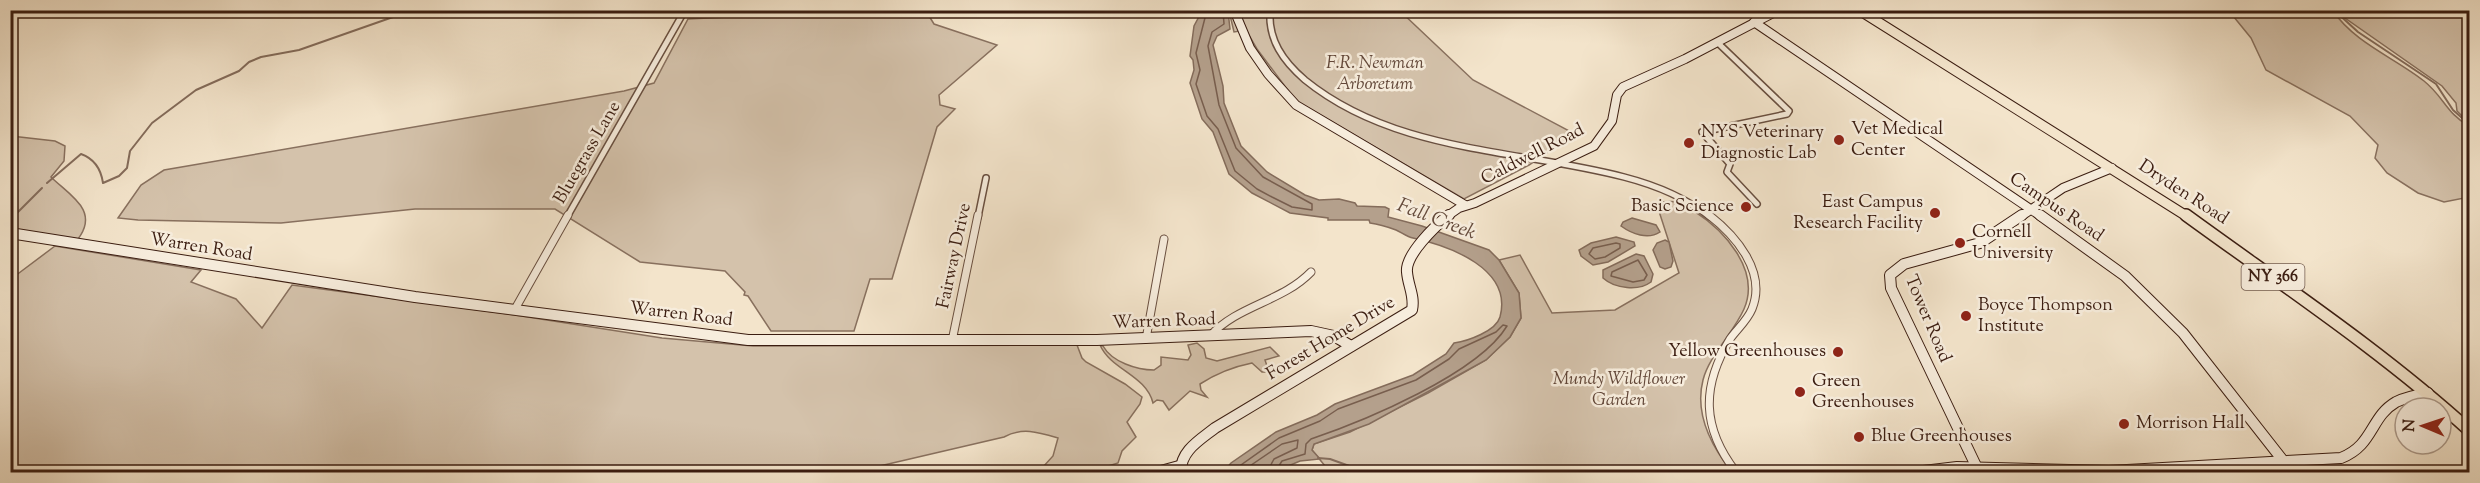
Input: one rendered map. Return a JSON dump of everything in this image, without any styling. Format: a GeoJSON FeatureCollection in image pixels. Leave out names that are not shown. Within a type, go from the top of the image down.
{"type":"FeatureCollection","features":[{"type":"Feature","properties":{"kind":"main road","name":"Dryden Road"},"geometry":{"type":"LineString","coordinates":[[1859,10],[2169,203],[2373,350],[2428,393],[2469,431]]}},
{"type":"Feature","properties":{"kind":"street","name":"Bluegrass Lane"},"geometry":{"type":"LineString","coordinates":[[516,309],[686,10]]}},
{"type":"Feature","properties":{"kind":"street"},"geometry":{"type":"LineString","coordinates":[[1234,10],[1237,24],[1251,49],[1296,105],[1465,205]]}},
{"type":"Feature","properties":{"kind":"street"},"geometry":{"type":"LineString","coordinates":[[1270,10],[1271,35],[1282,57],[1302,78],[1343,105],[1428,138],[1621,176],[1677,196],[1713,218],[1741,248],[1754,277],[1754,303],[1746,321],[1730,340],[1716,369],[1708,396],[1712,431],[1718,448],[1736,472]]}},
{"type":"Feature","properties":{"kind":"street","name":"Caldwell Road"},"geometry":{"type":"LineString","coordinates":[[1465,205],[1475,203],[1584,151],[1598,141],[1613,118],[1617,95],[1623,87],[1779,10]]}},
{"type":"Feature","properties":{"kind":"street","name":"Campus Road"},"geometry":{"type":"LineString","coordinates":[[1754,22],[2109,264],[2164,312],[2292,472]]}},
{"type":"Feature","properties":{"kind":"street"},"geometry":{"type":"LineString","coordinates":[[1717,42],[1789,111],[1786,114],[1702,132],[1730,164],[1727,172],[1757,204]]}},
{"type":"Feature","properties":{"kind":"street","name":"Tower Road"},"geometry":{"type":"LineString","coordinates":[[1978,470],[1894,295],[1889,278],[1894,269],[1901,265],[1980,243],[2063,188],[2112,168]]}},
{"type":"Feature","properties":{"kind":"street","name":"Fairway Drive"},"geometry":{"type":"LineString","coordinates":[[952,341],[987,178]]}},
{"type":"Feature","properties":{"kind":"street","name":"Forest Home Drive"},"geometry":{"type":"LineString","coordinates":[[1180,470],[1180,460],[1215,428],[1413,310],[1415,301],[1405,270],[1408,257],[1443,220],[1465,205]]}},
{"type":"Feature","properties":{"kind":"street","name":"Warren Road"},"geometry":{"type":"LineString","coordinates":[[10,233],[281,278],[748,340],[1146,340],[1318,332],[1334,336],[1351,346]]}},
{"type":"Feature","properties":{"kind":"street"},"geometry":{"type":"LineString","coordinates":[[1146,340],[1164,238]]}},
{"type":"Feature","properties":{"kind":"street"},"geometry":{"type":"LineString","coordinates":[[1210,337],[1218,327],[1233,316],[1296,287],[1311,272]]}},
{"type":"Feature","properties":{"kind":"street"},"geometry":{"type":"LineString","coordinates":[[1915,472],[1938,468],[2081,472],[2328,459],[2351,455],[2363,446],[2392,404],[2428,393]]}},
{"type":"Feature","properties":{"kind":"street"},"geometry":{"type":"LineString","coordinates":[[1157,472],[1180,470]]}},
{"type":"Feature","properties":{"kind":"green space"},"geometry":{"type":"Polygon","coordinates":[[[743,10],[926,11],[934,24],[997,45],[939,95],[940,105],[955,109],[937,127],[892,279],[870,279],[854,331],[771,331],[748,296],[744,295],[745,292],[725,271],[640,262],[555,209],[415,209],[281,223],[118,218],[141,185],[164,170],[624,91],[654,83],[688,19],[748,16],[743,10]]]}},
{"type":"Feature","properties":{"kind":"green space","name":"F.R. Newman Arboretum"},"geometry":{"type":"Polygon","coordinates":[[[1229,11],[1400,11],[1473,80],[1575,134],[1529,165],[1464,199],[1296,101],[1257,49],[1246,30],[1234,32],[1229,11]]]}},
{"type":"Feature","properties":{"kind":"green space"},"geometry":{"type":"Polygon","coordinates":[[[2229,11],[2333,11],[2352,32],[2424,81],[2455,116],[2469,126],[2469,203],[2464,198],[2444,202],[2418,193],[2387,173],[2375,158],[2378,145],[2350,116],[2266,70],[2251,38],[2229,11]]]}},
{"type":"Feature","properties":{"kind":"green space"},"geometry":{"type":"Polygon","coordinates":[[[2335,11],[2469,11],[2469,123],[2457,111],[2456,103],[2442,86],[2335,11]]]}},
{"type":"Feature","properties":{"kind":"green space"},"geometry":{"type":"Polygon","coordinates":[[[11,136],[55,141],[65,146],[64,161],[51,177],[80,204],[84,211],[86,220],[78,239],[11,230],[11,136]]]}},
{"type":"Feature","properties":{"kind":"green space","name":"Mundy Wildflower Garden"},"geometry":{"type":"Polygon","coordinates":[[[1656,202],[1681,203],[1717,229],[1737,252],[1748,280],[1748,294],[1744,309],[1706,371],[1701,393],[1701,406],[1707,430],[1718,452],[1732,472],[1330,472],[1312,450],[1314,444],[1350,432],[1428,393],[1486,360],[1510,337],[1521,318],[1519,293],[1499,260],[1520,255],[1552,313],[1615,310],[1679,273],[1656,202]]]}},
{"type":"Feature","properties":{"kind":"green space"},"geometry":{"type":"Polygon","coordinates":[[[55,246],[201,270],[191,282],[236,299],[262,328],[292,285],[515,315],[662,338],[753,346],[1077,345],[1086,362],[1125,384],[1142,397],[1140,404],[1127,422],[1136,437],[1122,451],[1118,463],[1105,467],[1106,472],[1042,472],[1042,468],[1053,456],[1058,438],[1024,431],[854,472],[11,472],[11,279],[55,246]]]}},
{"type":"Feature","properties":{"kind":"green space"},"geometry":{"type":"Polygon","coordinates":[[[1197,343],[1204,349],[1206,358],[1217,361],[1270,347],[1279,356],[1265,360],[1269,372],[1262,372],[1252,363],[1219,374],[1200,384],[1201,390],[1207,397],[1190,391],[1169,410],[1163,401],[1157,400],[1153,403],[1143,386],[1112,361],[1100,345],[1119,361],[1154,370],[1161,365],[1161,357],[1188,360],[1191,355],[1188,345],[1197,343]]]}},
{"type":"Feature","properties":{"kind":"water"},"geometry":{"type":"Polygon","coordinates":[[[1202,11],[1228,11],[1230,29],[1217,36],[1213,45],[1223,86],[1224,103],[1241,146],[1267,172],[1305,195],[1319,200],[1339,199],[1355,203],[1357,206],[1385,207],[1389,209],[1388,217],[1422,226],[1489,250],[1499,260],[1519,293],[1521,318],[1510,337],[1486,360],[1369,424],[1314,444],[1312,450],[1320,459],[1300,461],[1274,472],[1223,472],[1231,463],[1276,432],[1317,415],[1335,404],[1413,375],[1446,354],[1454,343],[1474,338],[1487,331],[1500,317],[1502,300],[1497,286],[1488,273],[1460,254],[1393,229],[1370,223],[1369,220],[1328,220],[1328,218],[1290,213],[1252,193],[1229,174],[1213,132],[1202,119],[1190,83],[1194,70],[1190,56],[1194,26],[1202,11]]]}},
{"type":"Feature","properties":{"kind":"water"},"geometry":{"type":"Polygon","coordinates":[[[1632,218],[1656,225],[1660,232],[1650,236],[1640,235],[1621,226],[1623,222],[1632,218]]]}},
{"type":"Feature","properties":{"kind":"water"},"geometry":{"type":"Polygon","coordinates":[[[1616,237],[1634,242],[1635,246],[1608,262],[1593,265],[1581,256],[1579,250],[1591,243],[1616,237]]]}},
{"type":"Feature","properties":{"kind":"water"},"geometry":{"type":"Polygon","coordinates":[[[1665,240],[1669,242],[1673,261],[1671,267],[1665,269],[1660,267],[1653,250],[1657,243],[1665,240]]]}},
{"type":"Feature","properties":{"kind":"water"},"geometry":{"type":"Polygon","coordinates":[[[1636,254],[1644,256],[1653,274],[1651,282],[1640,287],[1627,288],[1614,285],[1603,278],[1603,270],[1636,254]]]}},
{"type":"Feature","properties":{"kind":"waterway"},"geometry":{"type":"LineString","coordinates":[[47,183],[81,154],[96,165],[103,183],[119,176],[127,168],[130,151],[152,123],[196,90],[239,71],[249,62],[261,57],[299,50],[413,10]]}},
{"type":"Feature","properties":{"kind":"waterway"},"geometry":{"type":"LineString","coordinates":[[2334,10],[2358,32],[2436,84],[2453,110],[2470,125]]}},
{"type":"Feature","properties":{"kind":"waterway"},"geometry":{"type":"LineString","coordinates":[[10,220],[42,188]]}},
{"type":"Feature","properties":{"kind":"waterway"},"geometry":{"type":"LineString","coordinates":[[1318,458],[1330,459],[1366,472]]}},
{"type":"Feature","properties":{"kind":"waterway"},"geometry":{"type":"LineString","coordinates":[[1443,472],[1456,472]]}},
{"type":"Feature","properties":{"kind":"place","name":"Vet Medical Center"},"geometry":{"type":"Point","coordinates":[1839,140]}},
{"type":"Feature","properties":{"kind":"place","name":"NYS Veterinary Diagnostic Lab"},"geometry":{"type":"Point","coordinates":[1689,143]}},
{"type":"Feature","properties":{"kind":"place","name":"Basic Science"},"geometry":{"type":"Point","coordinates":[1746,207]}},
{"type":"Feature","properties":{"kind":"place","name":"East Campus Research Facility"},"geometry":{"type":"Point","coordinates":[1935,213]}},
{"type":"Feature","properties":{"kind":"place","name":"Cornell University"},"geometry":{"type":"Point","coordinates":[1960,243]}},
{"type":"Feature","properties":{"kind":"place","name":"Boyce Thompson Institute"},"geometry":{"type":"Point","coordinates":[1966,316]}},
{"type":"Feature","properties":{"kind":"place","name":"Yellow Greenhouses"},"geometry":{"type":"Point","coordinates":[1838,352]}},
{"type":"Feature","properties":{"kind":"place","name":"Green Greenhouses"},"geometry":{"type":"Point","coordinates":[1800,392]}},
{"type":"Feature","properties":{"kind":"place","name":"Morrison Hall"},"geometry":{"type":"Point","coordinates":[2124,424]}},
{"type":"Feature","properties":{"kind":"place","name":"Blue Greenhouses"},"geometry":{"type":"Point","coordinates":[1859,437]}},
{"type":"Feature","properties":{"kind":"water label","name":"Fall Creek"},"geometry":{"type":"Point","coordinates":[1436,220]}}]}
